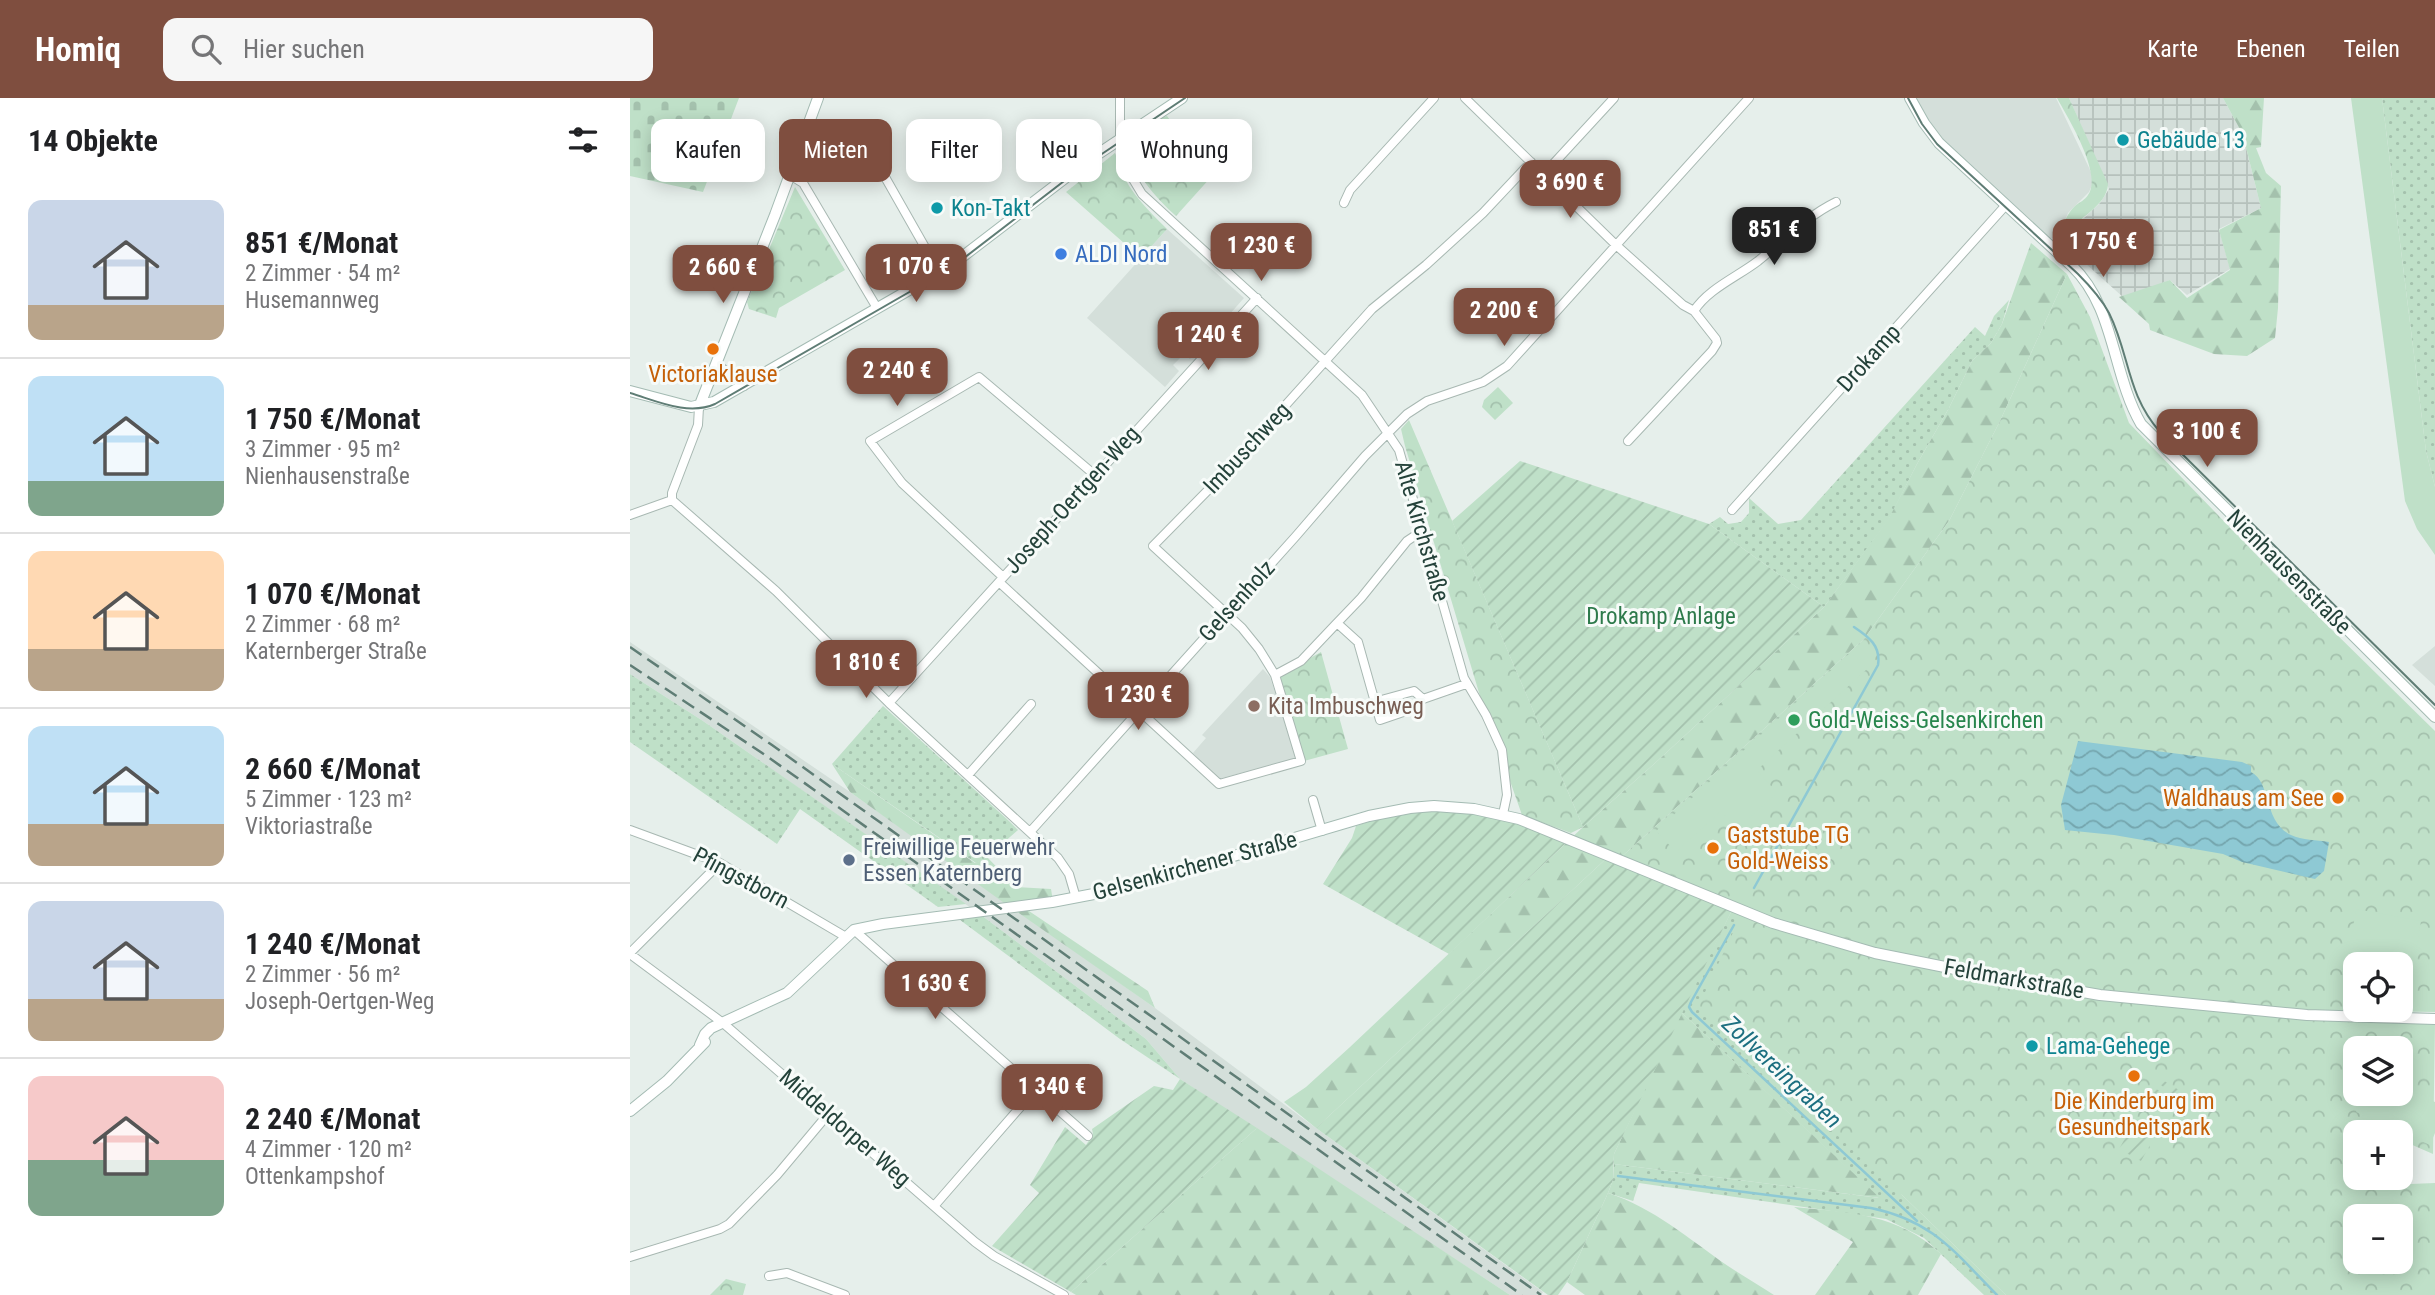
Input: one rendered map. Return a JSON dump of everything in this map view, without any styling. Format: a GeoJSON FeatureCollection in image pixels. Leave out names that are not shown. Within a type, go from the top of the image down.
{"type":"FeatureCollection","features":[{"type":"Feature","properties":{"kind":"street"},"geometry":{"type":"LineString","coordinates":[[810,119],[818,98]]}},
{"type":"Feature","properties":{"kind":"street","name":"Alte Kirchstraße"},"geometry":{"type":"LineString","coordinates":[[1120,98],[1120,119]]}},
{"type":"Feature","properties":{"kind":"street"},"geometry":{"type":"LineString","coordinates":[[1149,119],[1182,98]]}},
{"type":"Feature","properties":{"kind":"street"},"geometry":{"type":"LineString","coordinates":[[1344,203],[1350,190],[1434,98]]}},
{"type":"Feature","properties":{"kind":"street"},"geometry":{"type":"LineString","coordinates":[[1465,98],[1616,245],[1683,305],[1694,311],[1716,340],[1715,347],[1628,441]]}},
{"type":"Feature","properties":{"kind":"street"},"geometry":{"type":"LineString","coordinates":[[1544,174],[1615,98]]}},
{"type":"Feature","properties":{"kind":"street","name":"Gelsenholz"},"geometry":{"type":"LineString","coordinates":[[1030,832],[1365,456],[1419,405],[1473,386],[1507,366],[1749,98]]}},
{"type":"Feature","properties":{"kind":"street","name":"Nienhausenstraße"},"geometry":{"type":"LineString","coordinates":[[1910,98],[1934,137],[2080,273],[2101,309],[2127,396],[2141,424],[2435,717]]}},
{"type":"Feature","properties":{"kind":"street"},"geometry":{"type":"LineString","coordinates":[[630,391],[687,407],[699,407],[744,386],[940,272],[1116,141]]}},
{"type":"Feature","properties":{"kind":"street","name":"Imbuschweg"},"geometry":{"type":"LineString","coordinates":[[1139,709],[1219,784],[1301,761],[1275,675],[1259,649],[1226,613],[1153,546],[1220,478],[1372,309],[1483,213],[1531,162]]}},
{"type":"Feature","properties":{"kind":"street"},"geometry":{"type":"LineString","coordinates":[[787,182],[699,407],[698,425],[672,493],[672,500],[776,591],[889,703],[1030,832],[1064,866],[1076,898]]}},
{"type":"Feature","properties":{"kind":"street"},"geometry":{"type":"LineString","coordinates":[[801,182],[877,308]]}},
{"type":"Feature","properties":{"kind":"street"},"geometry":{"type":"LineString","coordinates":[[888,182],[940,272]]}},
{"type":"Feature","properties":{"kind":"street","name":"Alte Kirchstraße"},"geometry":{"type":"LineString","coordinates":[[1135,182],[1142,194],[1362,396],[1399,450],[1466,684],[1486,715],[1503,756],[1507,795],[1503,814]]}},
{"type":"Feature","properties":{"kind":"street"},"geometry":{"type":"LineString","coordinates":[[1694,311],[1703,299],[1756,262],[1818,211],[1836,202]]}},
{"type":"Feature","properties":{"kind":"street","name":"Drokamp"},"geometry":{"type":"LineString","coordinates":[[1732,510],[2006,205]]}},
{"type":"Feature","properties":{"kind":"street","name":"Joseph-Oertgen-Weg"},"geometry":{"type":"LineString","coordinates":[[889,703],[1257,298]]}},
{"type":"Feature","properties":{"kind":"street"},"geometry":{"type":"LineString","coordinates":[[717,364],[744,386]]}},
{"type":"Feature","properties":{"kind":"street"},"geometry":{"type":"LineString","coordinates":[[1096,476],[979,377],[870,441],[902,483],[1139,709]]}},
{"type":"Feature","properties":{"kind":"street"},"geometry":{"type":"LineString","coordinates":[[630,515],[672,500]]}},
{"type":"Feature","properties":{"kind":"street"},"geometry":{"type":"LineString","coordinates":[[1275,675],[1301,661],[1407,541],[1424,533]]}},
{"type":"Feature","properties":{"kind":"street"},"geometry":{"type":"LineString","coordinates":[[1337,623],[1358,642],[1380,720],[1415,708],[1423,699],[1466,684]]}},
{"type":"Feature","properties":{"kind":"street"},"geometry":{"type":"LineString","coordinates":[[1374,702],[1414,691],[1423,699]]}},
{"type":"Feature","properties":{"kind":"street"},"geometry":{"type":"LineString","coordinates":[[968,775],[1031,704]]}},
{"type":"Feature","properties":{"kind":"street","name":"Gelsenkirchener Straße"},"geometry":{"type":"LineString","coordinates":[[1312,800],[1322,831]]}},
{"type":"Feature","properties":{"kind":"street","name":"Gelsenkirchener Straße"},"geometry":{"type":"LineString","coordinates":[[850,934],[883,924],[1076,898],[1126,887],[1369,816],[1410,808],[1454,807],[1503,814],[1560,834],[1610,856]]}},
{"type":"Feature","properties":{"kind":"street","name":"Pfingstborn"},"geometry":{"type":"LineString","coordinates":[[630,830],[720,863],[850,934],[1088,1136]]}},
{"type":"Feature","properties":{"kind":"street","name":"Feldmarkstraße"},"geometry":{"type":"LineString","coordinates":[[1610,856],[1761,919],[1816,937],[1875,953],[1980,974],[2100,995],[2306,1015],[2435,1019]]}},
{"type":"Feature","properties":{"kind":"street"},"geometry":{"type":"LineString","coordinates":[[630,953],[720,863]]}},
{"type":"Feature","properties":{"kind":"street"},"geometry":{"type":"LineString","coordinates":[[630,1111],[667,1081],[723,1023],[787,993],[850,934]]}},
{"type":"Feature","properties":{"kind":"street","name":"Middeldorper Weg"},"geometry":{"type":"LineString","coordinates":[[630,953],[723,1023],[975,1242],[994,1256],[1064,1295]]}},
{"type":"Feature","properties":{"kind":"street"},"geometry":{"type":"LineString","coordinates":[[935,1205],[1035,1090]]}},
{"type":"Feature","properties":{"kind":"street"},"geometry":{"type":"LineString","coordinates":[[630,1257],[708,1234],[729,1224],[777,1175],[829,1113]]}},
{"type":"Feature","properties":{"kind":"street"},"geometry":{"type":"LineString","coordinates":[[769,1276],[787,1273],[845,1295]]}},
{"type":"Feature","properties":{"kind":"shaded area"},"geometry":{"type":"Polygon","coordinates":[[[1913,98],[2056,98],[2091,172],[2093,183],[2089,192],[2068,213],[2059,235],[2048,240],[1937,135],[1913,98]]]}},
{"type":"Feature","properties":{"kind":"shaded area"},"geometry":{"type":"Polygon","coordinates":[[[2069,98],[2223,98],[2243,135],[2261,208],[2219,229],[2230,269],[2187,295],[2170,280],[2124,298],[2066,246],[2069,232],[2100,203],[2109,189],[2069,98]]]}},
{"type":"Feature","properties":{"kind":"shaded area"},"geometry":{"type":"Polygon","coordinates":[[[1167,229],[1244,298],[1190,359],[1184,354],[1173,365],[1179,371],[1165,387],[1087,318],[1167,229]]]}},
{"type":"Feature","properties":{"kind":"shaded area"},"geometry":{"type":"Polygon","coordinates":[[[630,642],[850,792],[1155,1008],[1543,1292],[1541,1295],[1510,1295],[1180,1079],[1146,1039],[981,915],[703,721],[630,674],[630,642]]]}},
{"type":"Feature","properties":{"kind":"shaded area"},"geometry":{"type":"Polygon","coordinates":[[[2435,646],[2435,686],[2412,665],[2435,646]]]}},
{"type":"Feature","properties":{"kind":"shaded area","name":"Kita Imbuschweg"},"geometry":{"type":"Polygon","coordinates":[[[1263,669],[1270,677],[1297,758],[1218,779],[1193,753],[1206,738],[1202,735],[1263,669]]]}},
{"type":"Feature","properties":{"kind":"green space"},"geometry":{"type":"Polygon","coordinates":[[[630,98],[739,98],[731,119],[651,119],[651,181],[630,176],[630,98]]]}},
{"type":"Feature","properties":{"kind":"green space"},"geometry":{"type":"Polygon","coordinates":[[[2057,98],[2069,98],[2108,184],[2097,206],[2066,237],[2059,235],[2062,227],[2072,209],[2088,195],[2091,174],[2076,132],[2057,98]]]}},
{"type":"Feature","properties":{"kind":"green space"},"geometry":{"type":"Polygon","coordinates":[[[2223,98],[2264,98],[2261,147],[2256,148],[2266,173],[2281,186],[2275,338],[2247,356],[2214,354],[2150,330],[2149,324],[2119,297],[2170,280],[2187,298],[2230,270],[2219,230],[2261,208],[2243,135],[2223,98]]]}},
{"type":"Feature","properties":{"kind":"green space"},"geometry":{"type":"Polygon","coordinates":[[[2351,98],[2382,98],[2426,451],[2435,487],[2435,555],[2417,529],[2405,501],[2351,98]]]}},
{"type":"Feature","properties":{"kind":"green space"},"geometry":{"type":"Polygon","coordinates":[[[2382,98],[2435,98],[2435,487],[2426,451],[2382,98]]]}},
{"type":"Feature","properties":{"kind":"green space"},"geometry":{"type":"Polygon","coordinates":[[[1115,153],[1116,182],[1127,182],[1142,203],[1167,229],[1141,258],[1066,192],[1079,182],[1102,182],[1102,163],[1115,153]]]}},
{"type":"Feature","properties":{"kind":"green space"},"geometry":{"type":"Polygon","coordinates":[[[657,182],[707,182],[703,192],[657,182]]]}},
{"type":"Feature","properties":{"kind":"green space"},"geometry":{"type":"Polygon","coordinates":[[[1145,182],[1207,182],[1176,216],[1145,182]]]}},
{"type":"Feature","properties":{"kind":"green space"},"geometry":{"type":"Polygon","coordinates":[[[795,187],[845,270],[779,308],[776,318],[749,309],[747,302],[795,187]]]}},
{"type":"Feature","properties":{"kind":"green space"},"geometry":{"type":"Polygon","coordinates":[[[2031,243],[2067,274],[2000,421],[1949,521],[1864,639],[1619,859],[1609,856],[1316,1128],[1284,1102],[1306,1087],[1350,1047],[1583,827],[1824,607],[1889,518],[1972,361],[1991,343],[2002,324],[2031,243]]]}},
{"type":"Feature","properties":{"kind":"green space"},"geometry":{"type":"Polygon","coordinates":[[[2067,274],[2090,317],[2129,423],[2273,572],[2435,731],[2435,1012],[2413,1012],[2413,952],[2343,952],[2343,1010],[2193,1008],[2343,1022],[2435,1023],[2433,1154],[2413,1145],[2413,1120],[2343,1120],[2343,1190],[2413,1190],[2413,1184],[2435,1183],[2435,1295],[2006,1295],[1698,1007],[1743,911],[1619,859],[1864,639],[1949,521],[2000,421],[2067,274]]]}},
{"type":"Feature","properties":{"kind":"green space"},"geometry":{"type":"Polygon","coordinates":[[[2009,300],[2002,324],[1991,343],[1972,361],[1889,519],[1824,607],[1709,524],[1720,517],[1728,524],[1741,522],[1749,513],[1749,498],[1778,524],[1801,520],[1975,327],[1985,336],[1994,316],[2009,300]]]}},
{"type":"Feature","properties":{"kind":"green space"},"geometry":{"type":"Polygon","coordinates":[[[1498,387],[1513,403],[1495,420],[1482,407],[1484,400],[1498,387]]]}},
{"type":"Feature","properties":{"kind":"green space"},"geometry":{"type":"Polygon","coordinates":[[[1409,420],[1583,827],[1571,833],[1522,815],[1480,696],[1405,446],[1401,429],[1409,420]]]}},
{"type":"Feature","properties":{"kind":"green space","name":"Drokamp Anlage"},"geometry":{"type":"Polygon","coordinates":[[[1520,461],[1709,524],[1824,607],[1583,827],[1452,521],[1520,461]]]}},
{"type":"Feature","properties":{"kind":"green space"},"geometry":{"type":"Polygon","coordinates":[[[1321,652],[1348,749],[1304,761],[1278,676],[1321,652]]]}},
{"type":"Feature","properties":{"kind":"green space","name":"Gold-Weiss-Gelsenkirchen"},"geometry":{"type":"Polygon","coordinates":[[[1851,652],[1867,669],[1757,770],[1777,793],[1737,829],[1721,811],[1676,852],[1656,831],[1851,652]]]}},
{"type":"Feature","properties":{"kind":"green space"},"geometry":{"type":"Polygon","coordinates":[[[630,674],[703,721],[966,904],[938,907],[800,809],[777,844],[630,742],[630,674]]]}},
{"type":"Feature","properties":{"kind":"green space"},"geometry":{"type":"Polygon","coordinates":[[[883,706],[1018,830],[987,857],[976,863],[832,764],[883,706]]]}},
{"type":"Feature","properties":{"kind":"green space"},"geometry":{"type":"Polygon","coordinates":[[[832,764],[975,863],[987,857],[1016,887],[1051,889],[1053,901],[1007,905],[850,792],[832,764]]]}},
{"type":"Feature","properties":{"kind":"green space"},"geometry":{"type":"Polygon","coordinates":[[[1432,808],[1504,819],[1570,839],[1449,954],[1323,884],[1352,838],[1356,826],[1389,815],[1432,808]]]}},
{"type":"Feature","properties":{"kind":"green space"},"geometry":{"type":"Polygon","coordinates":[[[1609,856],[1733,908],[1614,1154],[1613,1180],[1567,1282],[1558,1295],[1548,1295],[1316,1128],[1609,856]]]}},
{"type":"Feature","properties":{"kind":"green space"},"geometry":{"type":"Polygon","coordinates":[[[1733,908],[1743,912],[1902,1195],[2006,1295],[1984,1295],[1924,1238],[1886,1219],[1639,1183],[1633,1201],[1608,1193],[1613,1180],[1614,1164],[1879,1198],[1681,1012],[1733,908]]]}},
{"type":"Feature","properties":{"kind":"green space"},"geometry":{"type":"Polygon","coordinates":[[[1026,909],[1148,991],[1155,1008],[1016,911],[1026,909]]]}},
{"type":"Feature","properties":{"kind":"green space"},"geometry":{"type":"Polygon","coordinates":[[[2356,909],[2421,921],[2413,970],[2413,952],[2349,952],[2356,909]]]}},
{"type":"Feature","properties":{"kind":"green space"},"geometry":{"type":"Polygon","coordinates":[[[981,915],[1146,1039],[1180,1079],[1120,1039],[956,917],[981,915]]]}},
{"type":"Feature","properties":{"kind":"green space"},"geometry":{"type":"Polygon","coordinates":[[[1681,1012],[1880,1198],[1614,1164],[1614,1154],[1681,1012]]]}},
{"type":"Feature","properties":{"kind":"green space"},"geometry":{"type":"Polygon","coordinates":[[[1180,1079],[1257,1128],[1071,1292],[992,1246],[1039,1193],[1030,1185],[1065,1127],[1086,1145],[1093,1134],[1092,1129],[1154,1086],[1173,1090],[1180,1079]]]}},
{"type":"Feature","properties":{"kind":"green space"},"geometry":{"type":"Polygon","coordinates":[[[2161,1079],[2187,1095],[2178,1112],[2151,1096],[2156,1089],[2162,1092],[2165,1088],[2158,1083],[2161,1079]]]}},
{"type":"Feature","properties":{"kind":"green space"},"geometry":{"type":"Polygon","coordinates":[[[2413,1092],[2435,1102],[2435,1133],[2430,1145],[2413,1137],[2413,1120],[2374,1120],[2356,1112],[2359,1106],[2413,1106],[2413,1092]]]}},
{"type":"Feature","properties":{"kind":"green space"},"geometry":{"type":"Polygon","coordinates":[[[2135,1121],[2157,1133],[2141,1161],[2119,1149],[2135,1121]]]}},
{"type":"Feature","properties":{"kind":"green space"},"geometry":{"type":"Polygon","coordinates":[[[1257,1128],[1510,1295],[1076,1295],[1071,1292],[1257,1128]]]}},
{"type":"Feature","properties":{"kind":"green space"},"geometry":{"type":"Polygon","coordinates":[[[1608,1193],[1656,1216],[1774,1295],[1585,1295],[1567,1282],[1608,1193]]]}},
{"type":"Feature","properties":{"kind":"green space"},"geometry":{"type":"Polygon","coordinates":[[[1794,1207],[1872,1217],[1908,1230],[1941,1254],[1918,1295],[1815,1295],[1853,1242],[1794,1207]]]}},
{"type":"Feature","properties":{"kind":"green space"},"geometry":{"type":"Polygon","coordinates":[[[726,1279],[746,1284],[743,1295],[710,1295],[726,1279]]]}},
{"type":"Feature","properties":{"kind":"water"},"geometry":{"type":"Polygon","coordinates":[[[2078,741],[2242,762],[2251,766],[2251,772],[2258,777],[2282,829],[2295,837],[2329,842],[2324,871],[2315,879],[2242,862],[2223,854],[2114,835],[2065,830],[2061,805],[2078,741]]]}},
{"type":"Feature","properties":{"kind":"waterway","name":"Zollvereingraben"},"geometry":{"type":"LineString","coordinates":[[1754,888],[1878,665],[1876,647],[1854,627]]}},
{"type":"Feature","properties":{"kind":"waterway","name":"Zollvereingraben"},"geometry":{"type":"LineString","coordinates":[[1734,925],[1691,1002],[1689,1007],[1692,1012],[1917,1221]]}},
{"type":"Feature","properties":{"kind":"waterway","name":"Zollvereingraben"},"geometry":{"type":"LineString","coordinates":[[1618,1176],[1871,1208],[1893,1214],[1911,1221],[1942,1241],[1997,1295]]}},
{"type":"Feature","properties":{"kind":"tram line"},"geometry":{"type":"LineString","coordinates":[[630,393],[683,408],[715,404],[951,268],[1081,168],[1185,98]]}},
{"type":"Feature","properties":{"kind":"tram line"},"geometry":{"type":"LineString","coordinates":[[1908,98],[1937,144],[2078,274],[2099,297],[2116,329],[2134,388],[2160,432],[2435,705]]}},
{"type":"Feature","properties":{"kind":"railway"},"geometry":{"type":"LineString","coordinates":[[630,647],[772,745],[1541,1295]]}},
{"type":"Feature","properties":{"kind":"railway"},"geometry":{"type":"LineString","coordinates":[[630,665],[768,757],[1522,1295]]}},
{"type":"Feature","properties":{"kind":"place","name":"Gebäude 13"},"geometry":{"type":"Point","coordinates":[2123,140]}},
{"type":"Feature","properties":{"kind":"place","name":"Kon-Takt"},"geometry":{"type":"Point","coordinates":[937,208]}},
{"type":"Feature","properties":{"kind":"place","name":"ALDI Nord"},"geometry":{"type":"Point","coordinates":[1061,254]}},
{"type":"Feature","properties":{"kind":"place","name":"Victoriaklause"},"geometry":{"type":"Point","coordinates":[713,349]}},
{"type":"Feature","properties":{"kind":"place","name":"Kita Imbuschweg"},"geometry":{"type":"Point","coordinates":[1254,706]}},
{"type":"Feature","properties":{"kind":"place","name":"Gold-Weiss-Gelsenkirchen"},"geometry":{"type":"Point","coordinates":[1794,720]}},
{"type":"Feature","properties":{"kind":"place","name":"Waldhaus am See"},"geometry":{"type":"Point","coordinates":[2338,798]}},
{"type":"Feature","properties":{"kind":"place","name":"Gaststube TG Gold-Weiss"},"geometry":{"type":"Point","coordinates":[1713,848]}},
{"type":"Feature","properties":{"kind":"place","name":"Freiwillige Feuerwehr Essen Katernberg"},"geometry":{"type":"Point","coordinates":[849,860]}},
{"type":"Feature","properties":{"kind":"place","name":"Lama-Gehege"},"geometry":{"type":"Point","coordinates":[2032,1046]}},
{"type":"Feature","properties":{"kind":"place","name":"Die Kinderburg im Gesundheitspark"},"geometry":{"type":"Point","coordinates":[2134,1076]}}]}
